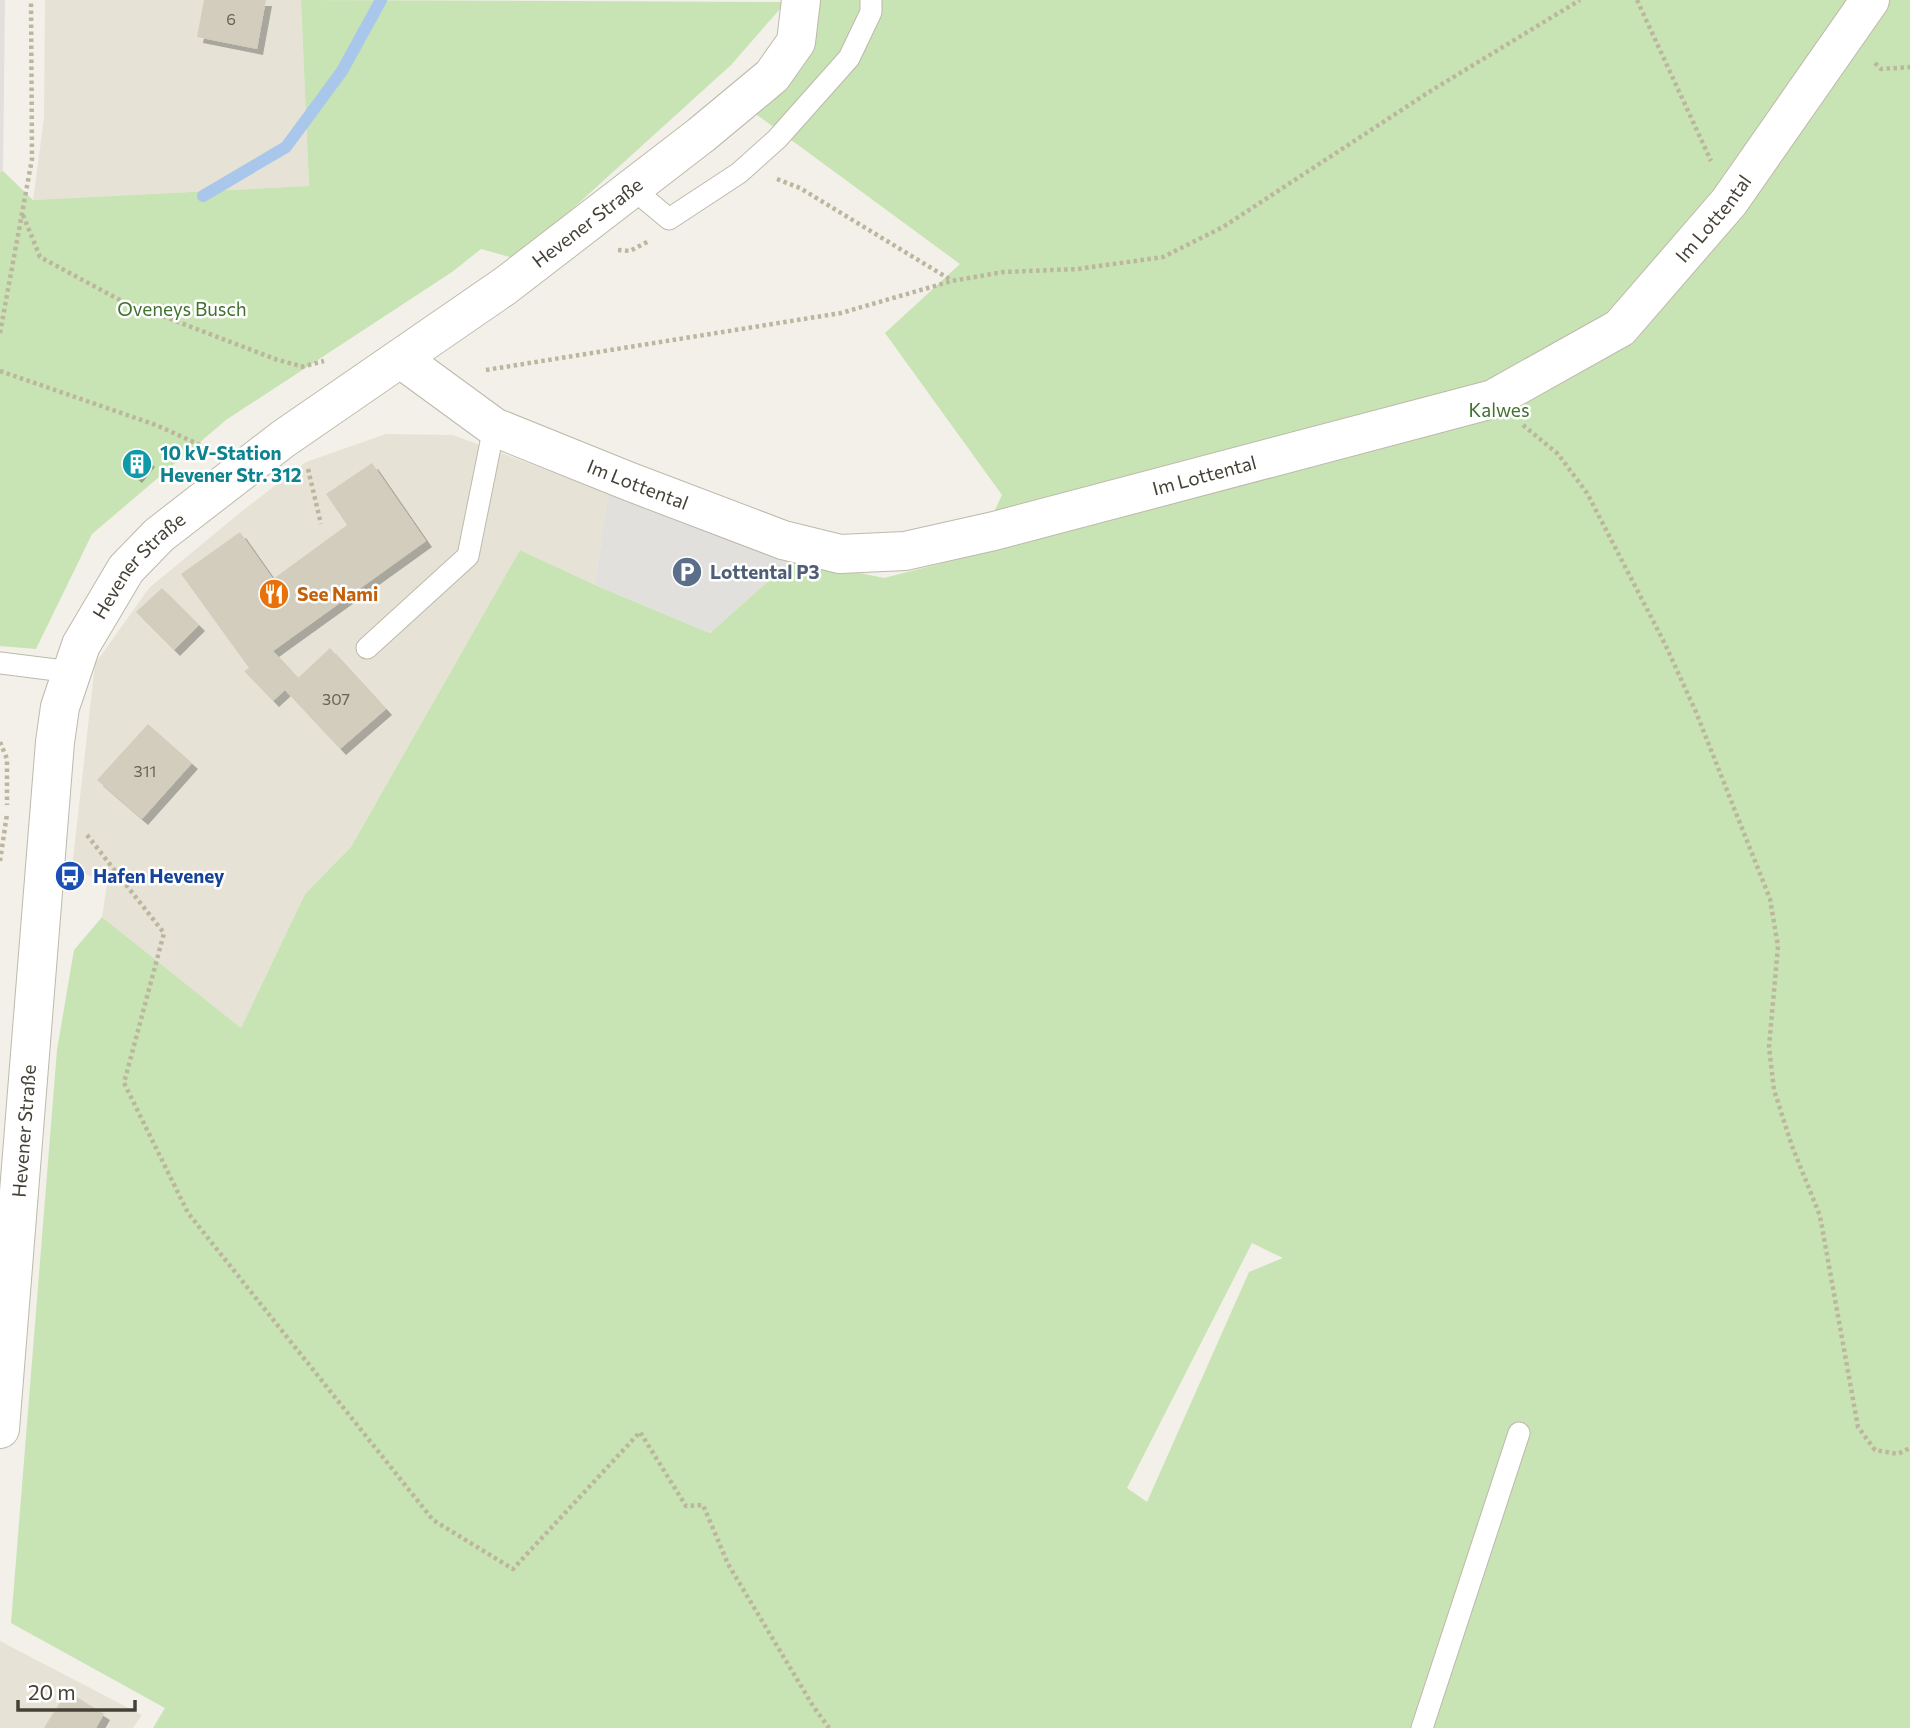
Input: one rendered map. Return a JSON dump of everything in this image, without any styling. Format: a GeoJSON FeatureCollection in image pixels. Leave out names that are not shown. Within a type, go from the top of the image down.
{"type":"FeatureCollection","features":[{"type":"Feature","properties":{"kind":"street","name":"Hevener Straße"},"geometry":{"type":"LineString","coordinates":[[0,1429],[55,741],[60,707],[81,645],[127,569],[159,535],[283,439],[361,386],[414,370],[505,286],[633,189],[772,76],[796,42],[801,0]]}},
{"type":"Feature","properties":{"kind":"street","name":"Im Lottental"},"geometry":{"type":"LineString","coordinates":[[414,370],[494,427],[783,540],[840,554],[905,551],[994,531],[1493,399],[1620,328],[1729,202],[1870,0]]}},
{"type":"Feature","properties":{"kind":"lane"},"geometry":{"type":"LineString","coordinates":[[633,189],[669,219],[739,173],[777,139],[849,58],[871,12],[872,0]]}},
{"type":"Feature","properties":{"kind":"lane"},"geometry":{"type":"LineString","coordinates":[[367,648],[468,556],[494,427]]}},
{"type":"Feature","properties":{"kind":"lane"},"geometry":{"type":"LineString","coordinates":[[0,663],[72,672]]}},
{"type":"Feature","properties":{"kind":"lane"},"geometry":{"type":"LineString","coordinates":[[1422,1728],[1519,1433]]}},
{"type":"Feature","properties":{"kind":"path"},"geometry":{"type":"LineString","coordinates":[[0,333],[32,159],[31,0]]}},
{"type":"Feature","properties":{"kind":"path"},"geometry":{"type":"LineString","coordinates":[[414,370],[841,313],[952,281],[1003,272],[1078,269],[1163,257],[1223,227],[1429,92],[1580,0]]}},
{"type":"Feature","properties":{"kind":"path"},"geometry":{"type":"LineString","coordinates":[[1637,0],[1729,202]]}},
{"type":"Feature","properties":{"kind":"path"},"geometry":{"type":"LineString","coordinates":[[739,173],[775,178],[800,188],[952,281]]}},
{"type":"Feature","properties":{"kind":"path"},"geometry":{"type":"LineString","coordinates":[[23,215],[40,257],[118,299],[278,360],[301,367],[346,370],[361,386]]}},
{"type":"Feature","properties":{"kind":"path"},"geometry":{"type":"LineString","coordinates":[[0,371],[156,425],[247,466]]}},
{"type":"Feature","properties":{"kind":"path"},"geometry":{"type":"LineString","coordinates":[[1493,399],[1559,454],[1587,494],[1665,644],[1696,712],[1770,899],[1778,946],[1769,1047],[1773,1090],[1820,1216],[1858,1427],[1875,1450],[1898,1454],[1910,1448]]}},
{"type":"Feature","properties":{"kind":"path"},"geometry":{"type":"LineString","coordinates":[[283,439],[306,462],[321,524]]}},
{"type":"Feature","properties":{"kind":"path"},"geometry":{"type":"LineString","coordinates":[[0,742],[7,759],[7,808],[0,861]]}},
{"type":"Feature","properties":{"kind":"path"},"geometry":{"type":"LineString","coordinates":[[47,831],[83,829],[164,933],[124,1083],[188,1213],[433,1520],[513,1569],[640,1432],[687,1506],[703,1505],[728,1564],[829,1728]]}},
{"type":"Feature","properties":{"kind":"shaded area"},"geometry":{"type":"Polygon","coordinates":[[[0,0],[5,0],[3,171],[0,172],[0,0]]]}},
{"type":"Feature","properties":{"kind":"shaded area"},"geometry":{"type":"Polygon","coordinates":[[[45,0],[301,0],[309,186],[33,200],[44,118],[45,0]]]}},
{"type":"Feature","properties":{"kind":"shaded area"},"geometry":{"type":"Polygon","coordinates":[[[386,434],[453,435],[608,493],[595,585],[520,550],[351,847],[305,894],[241,1028],[102,917],[107,884],[72,868],[95,664],[149,588],[242,511],[306,462],[386,434]]]}},
{"type":"Feature","properties":{"kind":"shaded area","name":"Lottental P3"},"geometry":{"type":"Polygon","coordinates":[[[608,493],[793,559],[710,633],[595,585],[608,493]]]}},
{"type":"Feature","properties":{"kind":"shaded area"},"geometry":{"type":"Polygon","coordinates":[[[0,1641],[142,1715],[133,1728],[0,1728],[0,1641]]]}},
{"type":"Feature","properties":{"kind":"green space","name":"Oveneys Busch"},"geometry":{"type":"Polygon","coordinates":[[[301,0],[786,2],[731,65],[517,259],[481,249],[452,272],[226,420],[92,534],[36,649],[0,646],[0,172],[3,171],[33,200],[309,186],[301,0]]]}},
{"type":"Feature","properties":{"kind":"green space","name":"Kalwes"},"geometry":{"type":"Polygon","coordinates":[[[809,0],[1910,0],[1910,1728],[153,1728],[165,1708],[11,1623],[57,1050],[74,950],[102,917],[241,1028],[305,894],[351,847],[520,550],[710,633],[793,559],[884,578],[974,555],[1002,495],[885,333],[960,264],[753,112],[809,0]],[[1252,1243],[1127,1488],[1147,1502],[1249,1272],[1283,1258],[1252,1243]]]}},
{"type":"Feature","properties":{"kind":"building"},"geometry":{"type":"Polygon","coordinates":[[[204,0],[266,0],[257,49],[197,37],[204,0]]]}},
{"type":"Feature","properties":{"kind":"building","name":"10 kV-Station Hevener Str. 312"},"geometry":{"type":"Polygon","coordinates":[[[139,452],[149,461],[136,477],[125,468],[139,452]]]}},
{"type":"Feature","properties":{"kind":"building","name":"See Nami"},"geometry":{"type":"Polygon","coordinates":[[[372,463],[426,541],[273,651],[298,678],[330,648],[386,709],[340,749],[285,690],[273,701],[244,671],[249,668],[181,574],[240,532],[273,579],[347,525],[326,494],[372,463]]]}},
{"type":"Feature","properties":{"kind":"building"},"geometry":{"type":"Polygon","coordinates":[[[162,588],[199,625],[174,650],[136,612],[162,588]]]}},
{"type":"Feature","properties":{"kind":"building"},"geometry":{"type":"Polygon","coordinates":[[[148,724],[192,763],[142,819],[97,780],[148,724]]]}},
{"type":"Feature","properties":{"kind":"building"},"geometry":{"type":"Polygon","coordinates":[[[67,1691],[104,1714],[96,1728],[44,1728],[67,1691]]]}},
{"type":"Feature","properties":{"kind":"waterway"},"geometry":{"type":"LineString","coordinates":[[203,196],[286,147],[342,71],[381,0]]}},
{"type":"Feature","properties":{"kind":"place","name":"10 kV-Station Hevener Str. 312"},"geometry":{"type":"Point","coordinates":[137,464]}},
{"type":"Feature","properties":{"kind":"place","name":"Lottental P3"},"geometry":{"type":"Point","coordinates":[687,572]}},
{"type":"Feature","properties":{"kind":"place","name":"See Nami"},"geometry":{"type":"Point","coordinates":[274,594]}},
{"type":"Feature","properties":{"kind":"place","name":"Hafen Heveney"},"geometry":{"type":"Point","coordinates":[70,876]}}]}
